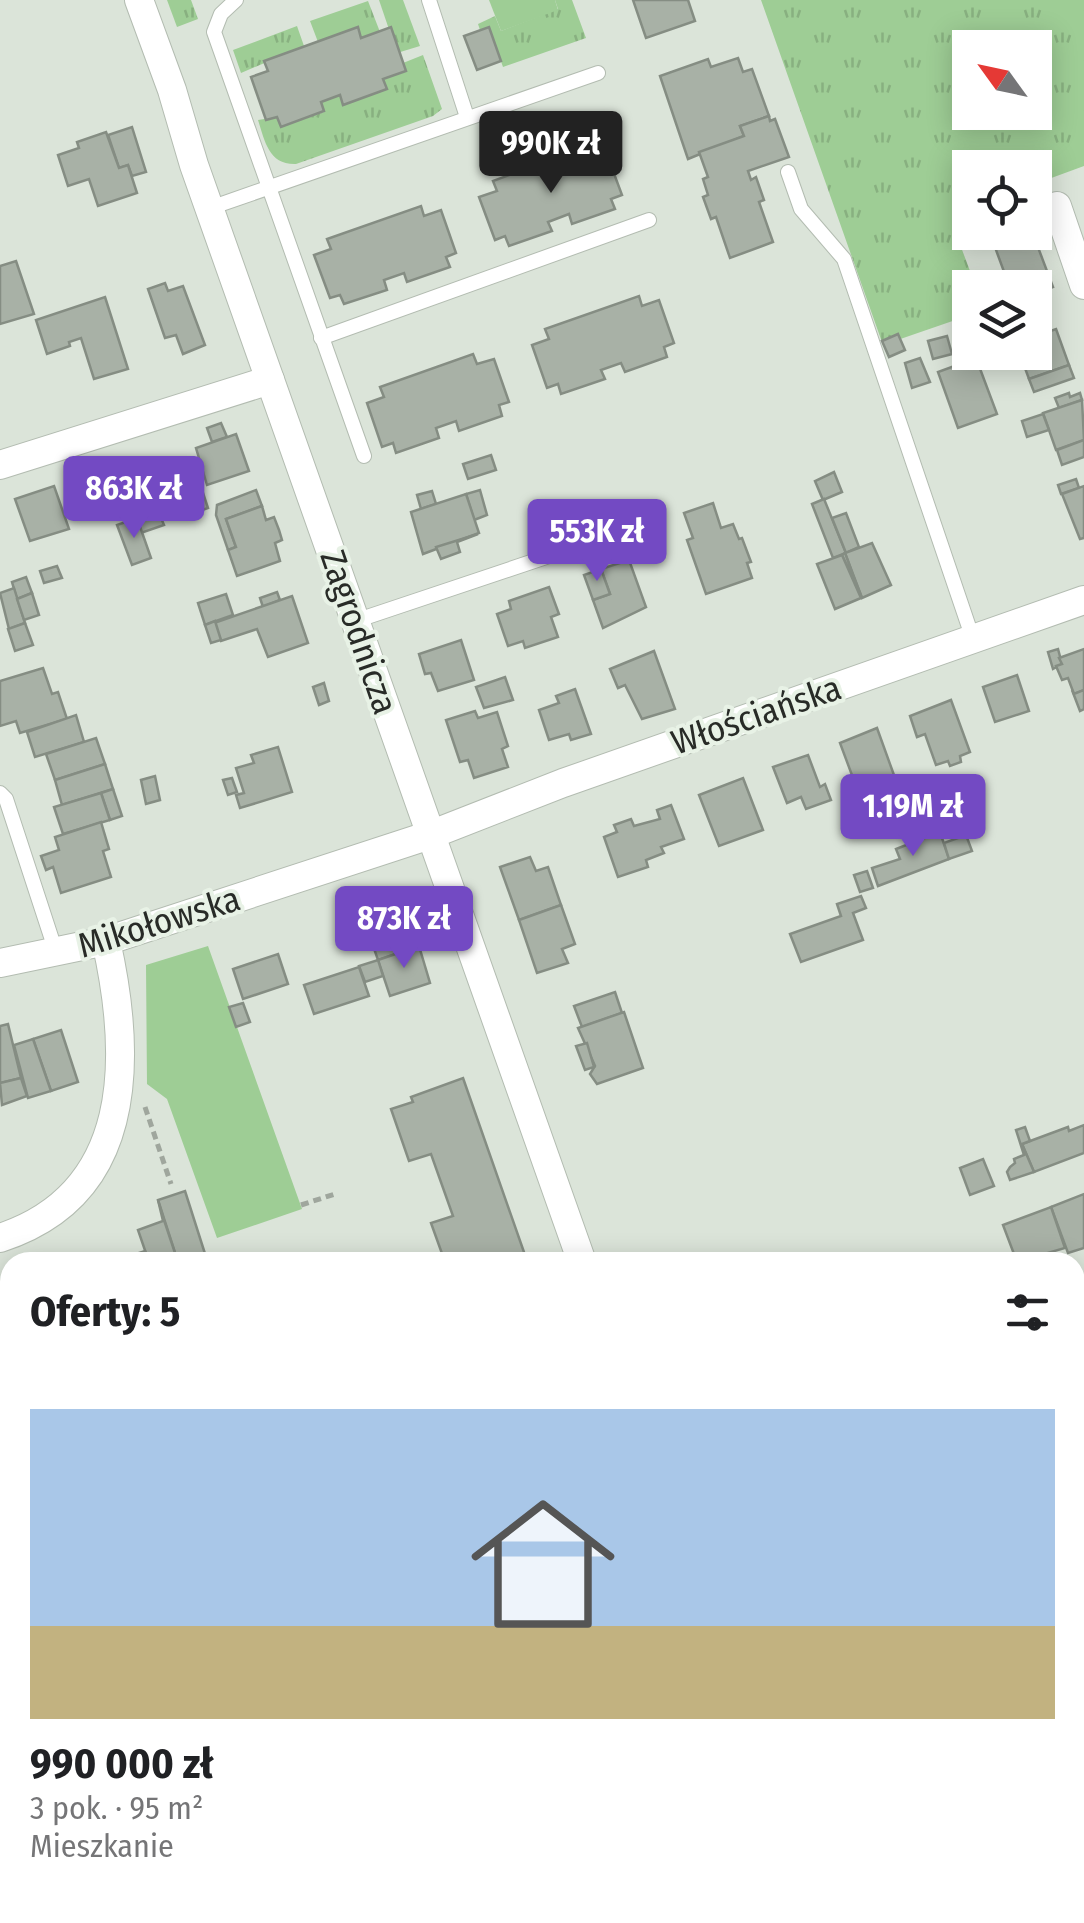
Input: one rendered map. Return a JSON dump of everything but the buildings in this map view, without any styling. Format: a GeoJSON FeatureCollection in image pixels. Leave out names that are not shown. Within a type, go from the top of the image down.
{"type":"FeatureCollection","features":[{"type":"Feature","properties":{"kind":"street","name":"Zagrodnicza"},"geometry":{"type":"LineString","coordinates":[[139,0],[578,1252]]}},
{"type":"Feature","properties":{"kind":"street"},"geometry":{"type":"LineString","coordinates":[[1057,206],[1084,285]]}},
{"type":"Feature","properties":{"kind":"street"},"geometry":{"type":"LineString","coordinates":[[0,466],[270,380]]}},
{"type":"Feature","properties":{"kind":"street","name":"Włościańska"},"geometry":{"type":"LineString","coordinates":[[430,835],[562,782],[1084,600]]}},
{"type":"Feature","properties":{"kind":"street","name":"Mikołowska"},"geometry":{"type":"LineString","coordinates":[[0,963],[106,941],[430,835]]}},
{"type":"Feature","properties":{"kind":"street"},"geometry":{"type":"LineString","coordinates":[[0,1238],[55,1212],[86,1182],[108,1143],[119,1099],[116,983],[106,941]]}},
{"type":"Feature","properties":{"kind":"lane"},"geometry":{"type":"LineString","coordinates":[[236,0],[220,14],[214,32],[364,456]]}},
{"type":"Feature","properties":{"kind":"lane"},"geometry":{"type":"LineString","coordinates":[[429,0],[466,118]]}},
{"type":"Feature","properties":{"kind":"lane"},"geometry":{"type":"LineString","coordinates":[[210,208],[598,73]]}},
{"type":"Feature","properties":{"kind":"lane"},"geometry":{"type":"LineString","coordinates":[[788,172],[801,209],[844,259],[973,639]]}},
{"type":"Feature","properties":{"kind":"lane"},"geometry":{"type":"LineString","coordinates":[[321,338],[649,220]]}},
{"type":"Feature","properties":{"kind":"lane"},"geometry":{"type":"LineString","coordinates":[[355,621],[561,552]]}},
{"type":"Feature","properties":{"kind":"lane"},"geometry":{"type":"LineString","coordinates":[[0,793],[6,798],[57,953]]}},
{"type":"Feature","properties":{"kind":"path"},"geometry":{"type":"LineString","coordinates":[[119,1099],[146,1107],[171,1184]]}},
{"type":"Feature","properties":{"kind":"path"},"geometry":{"type":"LineString","coordinates":[[301,1205],[338,1193]]}},
{"type":"Feature","properties":{"kind":"green space"},"geometry":{"type":"Polygon","coordinates":[[[167,0],[191,0],[198,19],[177,27],[167,0]]]}},
{"type":"Feature","properties":{"kind":"green space"},"geometry":{"type":"Polygon","coordinates":[[[379,0],[403,0],[420,46],[397,53],[379,0]]]}},
{"type":"Feature","properties":{"kind":"green space"},"geometry":{"type":"Polygon","coordinates":[[[489,0],[555,0],[558,10],[501,31],[489,0]]]}},
{"type":"Feature","properties":{"kind":"green space"},"geometry":{"type":"Polygon","coordinates":[[[555,0],[572,0],[586,38],[503,67],[489,28],[480,30],[478,24],[495,16],[501,31],[558,9],[555,0]]]}},
{"type":"Feature","properties":{"kind":"green space"},"geometry":{"type":"Polygon","coordinates":[[[761,0],[1084,0],[1084,166],[1052,178],[1052,150],[952,150],[952,250],[962,250],[970,270],[952,270],[952,321],[883,345],[761,0]]]}},
{"type":"Feature","properties":{"kind":"green space"},"geometry":{"type":"Polygon","coordinates":[[[368,1],[380,32],[361,38],[358,28],[318,42],[310,21],[368,1]]]}},
{"type":"Feature","properties":{"kind":"green space"},"geometry":{"type":"Polygon","coordinates":[[[297,26],[304,46],[241,73],[233,50],[297,26]]]}},
{"type":"Feature","properties":{"kind":"green space"},"geometry":{"type":"Polygon","coordinates":[[[423,55],[442,109],[433,116],[296,164],[280,161],[270,151],[258,120],[277,117],[281,127],[324,112],[321,102],[340,95],[343,104],[386,89],[383,79],[406,71],[403,63],[423,55]]]}},
{"type":"Feature","properties":{"kind":"green space"},"geometry":{"type":"Polygon","coordinates":[[[208,946],[302,1209],[217,1238],[167,1099],[147,1084],[146,965],[208,946]]]}}]}
